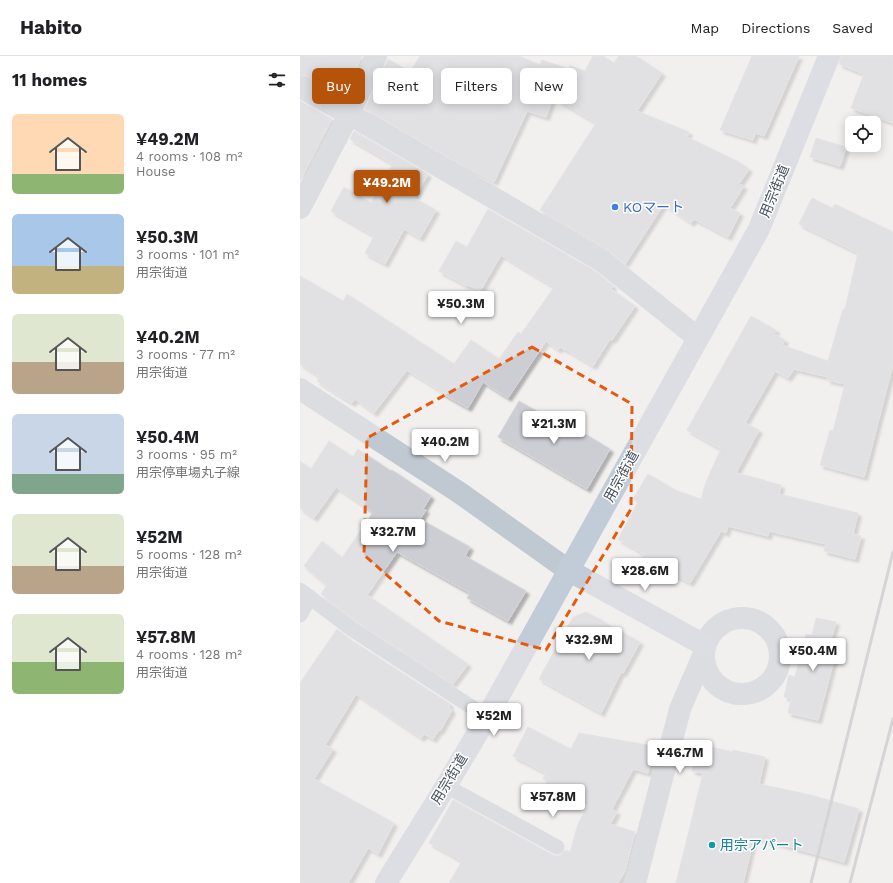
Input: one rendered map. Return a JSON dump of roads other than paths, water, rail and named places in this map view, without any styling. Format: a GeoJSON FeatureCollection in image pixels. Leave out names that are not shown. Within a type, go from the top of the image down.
{"type":"FeatureCollection","features":[{"type":"Feature","properties":{"kind":"main road","name":"用宗街道"},"geometry":{"type":"LineString","coordinates":[[386,883],[446,786],[486,717],[759,229],[829,56]]}},
{"type":"Feature","properties":{"kind":"main road"},"geometry":{"type":"LineString","coordinates":[[568,570],[703,651]]}},
{"type":"Feature","properties":{"kind":"street"},"geometry":{"type":"LineString","coordinates":[[300,208],[350,114],[376,56]]}},
{"type":"Feature","properties":{"kind":"street"},"geometry":{"type":"LineString","coordinates":[[300,87],[350,114],[602,261],[698,338]]}},
{"type":"Feature","properties":{"kind":"street"},"geometry":{"type":"LineString","coordinates":[[300,389],[460,493],[568,570]]}},
{"type":"Feature","properties":{"kind":"street"},"geometry":{"type":"LineString","coordinates":[[635,883],[680,709],[703,651]]}},
{"type":"Feature","properties":{"kind":"lane"},"geometry":{"type":"LineString","coordinates":[[300,615],[305,594],[353,630],[486,717]]}},
{"type":"Feature","properties":{"kind":"lane"},"geometry":{"type":"LineString","coordinates":[[446,786],[557,847]]}},
{"type":"Feature","properties":{"kind":"railway"},"geometry":{"type":"LineString","coordinates":[[811,883],[893,552]]}},
{"type":"Feature","properties":{"kind":"railway"},"geometry":{"type":"LineString","coordinates":[[850,883],[893,719]]}},
{"type":"Feature","properties":{"kind":"place","name":"KOマート"},"geometry":{"type":"Point","coordinates":[615,207]}},
{"type":"Feature","properties":{"kind":"place","name":"用宗アパート"},"geometry":{"type":"Point","coordinates":[712,845]}}]}
